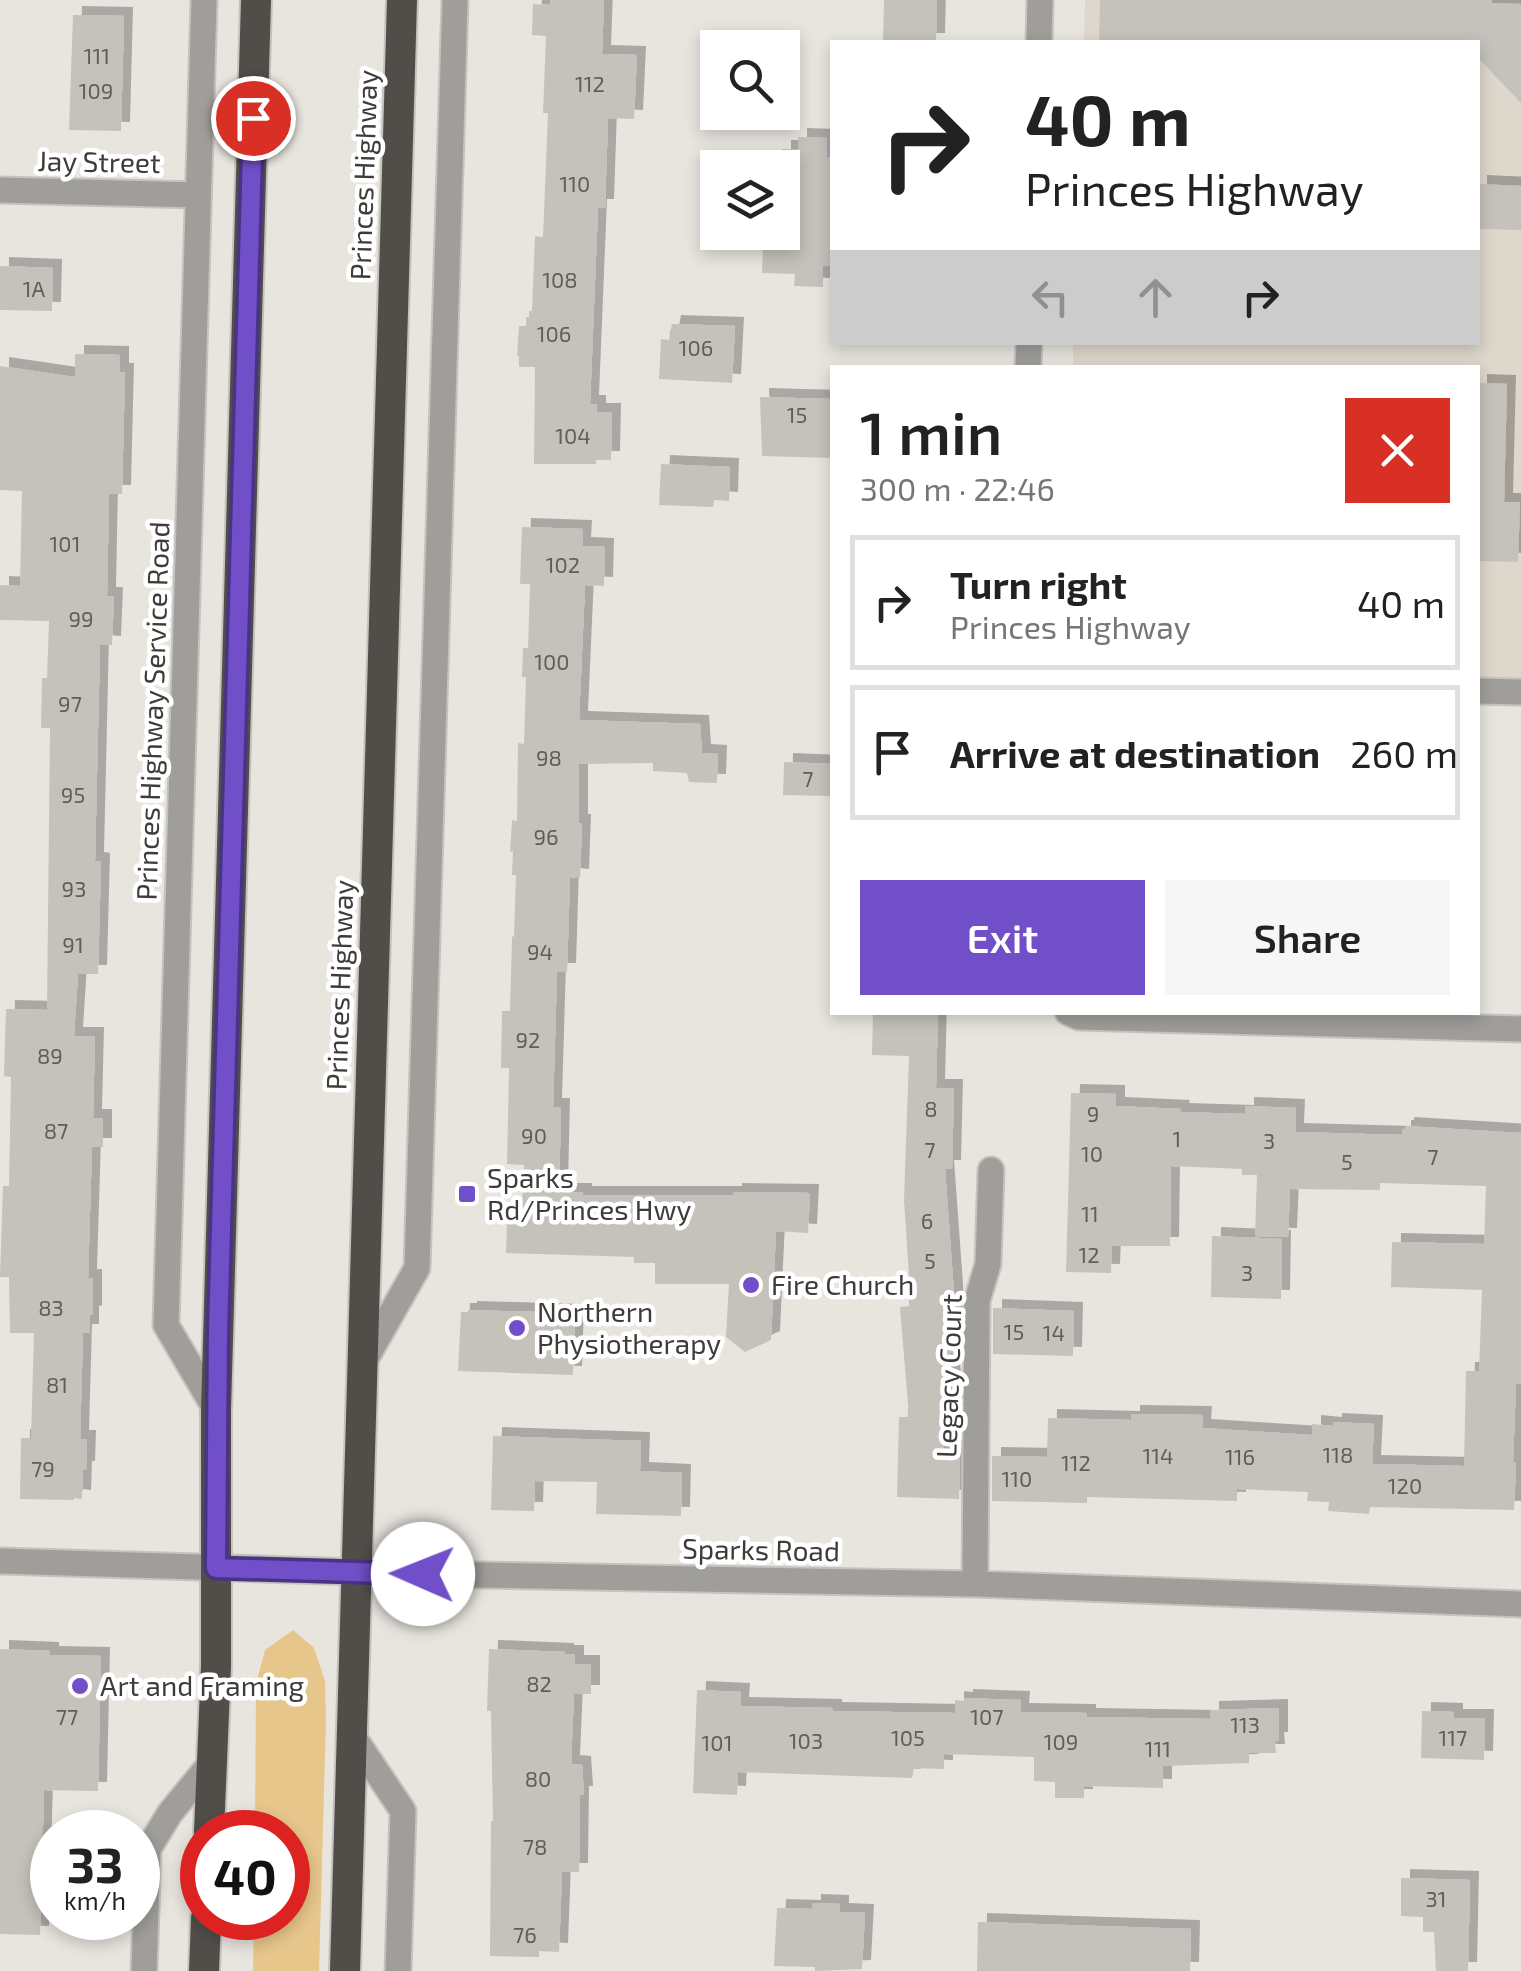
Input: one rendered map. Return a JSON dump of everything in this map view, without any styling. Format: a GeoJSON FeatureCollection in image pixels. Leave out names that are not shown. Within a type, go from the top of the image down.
{"type":"FeatureCollection","features":[{"type":"Feature","properties":{"kind":"highway"},"geometry":{"type":"LineString","coordinates":[[210,1810],[216,1666],[216,1410],[256,0]]}},
{"type":"Feature","properties":{"kind":"highway","name":"Princes Highway"},"geometry":{"type":"LineString","coordinates":[[345,1971],[402,0]]}},
{"type":"Feature","properties":{"kind":"highway"},"geometry":{"type":"LineString","coordinates":[[204,1971],[205,1940]]}},
{"type":"Feature","properties":{"kind":"street","name":"Princes Highway Service Road"},"geometry":{"type":"LineString","coordinates":[[204,0],[166,1325],[216,1410]]}},
{"type":"Feature","properties":{"kind":"street"},"geometry":{"type":"LineString","coordinates":[[362,1366],[418,1268],[456,0]]}},
{"type":"Feature","properties":{"kind":"street"},"geometry":{"type":"LineString","coordinates":[[1039,40],[1040,0]]}},
{"type":"Feature","properties":{"kind":"street","name":"Jay Street"},"geometry":{"type":"LineString","coordinates":[[0,190],[197,195]]}},
{"type":"Feature","properties":{"kind":"street"},"geometry":{"type":"LineString","coordinates":[[1480,691],[1521,692]]}},
{"type":"Feature","properties":{"kind":"street"},"geometry":{"type":"LineString","coordinates":[[1075,1015],[1521,1029]]}},
{"type":"Feature","properties":{"kind":"street","name":"Legacy Court"},"geometry":{"type":"LineString","coordinates":[[975,1584],[977,1302],[988,1264],[991,1170]]}},
{"type":"Feature","properties":{"kind":"street","name":"Sparks Road"},"geometry":{"type":"LineString","coordinates":[[0,1561],[975,1584],[1521,1604]]}},
{"type":"Feature","properties":{"kind":"street"},"geometry":{"type":"LineString","coordinates":[[352,1735],[403,1811],[398,1971]]}},
{"type":"Feature","properties":{"kind":"street"},"geometry":{"type":"LineString","coordinates":[[144,1971],[148,1849],[170,1812],[212,1762]]}},
{"type":"Feature","properties":{"kind":"shaded area"},"geometry":{"type":"Polygon","coordinates":[[[1085,0],[1521,0],[1521,703],[1480,702],[1480,365],[1073,365],[1073,345],[1480,345],[1480,40],[1084,40],[1085,0]]]}},
{"type":"Feature","properties":{"kind":"shaded area"},"geometry":{"type":"Polygon","coordinates":[[[293,1630],[314,1648],[325,1681],[319,1971],[253,1971],[254,1940],[310,1940],[310,1810],[255,1810],[256,1684],[265,1650],[293,1630]]]}},
{"type":"Feature","properties":{"kind":"building"},"geometry":{"type":"Polygon","coordinates":[[[550,0],[604,0],[602,54],[637,55],[634,119],[608,118],[605,208],[598,208],[590,404],[597,404],[597,412],[612,412],[611,460],[596,460],[596,464],[534,464],[535,367],[519,367],[517,356],[519,326],[526,326],[526,317],[532,311],[535,236],[543,237],[548,113],[543,113],[546,36],[532,35],[533,4],[550,5],[550,0]]]}},
{"type":"Feature","properties":{"kind":"building"},"geometry":{"type":"Polygon","coordinates":[[[884,0],[937,0],[936,40],[883,40],[884,0]]]}},
{"type":"Feature","properties":{"kind":"building"},"geometry":{"type":"Polygon","coordinates":[[[1100,0],[1492,0],[1521,4],[1521,103],[1480,60],[1480,40],[1099,40],[1100,0]]]}},
{"type":"Feature","properties":{"kind":"building"},"geometry":{"type":"Polygon","coordinates":[[[73,15],[124,16],[121,131],[69,130],[73,15]]]}},
{"type":"Feature","properties":{"kind":"building"},"geometry":{"type":"Polygon","coordinates":[[[798,137],[827,138],[830,266],[823,266],[823,287],[794,286],[795,274],[762,273],[763,250],[800,250],[800,150],[782,149],[798,149],[798,137]]]}},
{"type":"Feature","properties":{"kind":"building"},"geometry":{"type":"Polygon","coordinates":[[[1480,184],[1521,186],[1521,230],[1480,229],[1480,184]]]}},
{"type":"Feature","properties":{"kind":"building"},"geometry":{"type":"Polygon","coordinates":[[[0,266],[53,268],[52,311],[0,310],[0,266]]]}},
{"type":"Feature","properties":{"kind":"building"},"geometry":{"type":"Polygon","coordinates":[[[672,324],[735,326],[732,383],[659,379],[661,339],[669,340],[672,324]]]}},
{"type":"Feature","properties":{"kind":"building"},"geometry":{"type":"Polygon","coordinates":[[[75,354],[120,355],[120,372],[125,372],[122,494],[109,494],[107,596],[114,596],[112,645],[100,644],[95,861],[101,862],[98,974],[78,974],[74,1036],[95,1036],[93,1118],[103,1118],[103,1147],[92,1147],[88,1278],[93,1278],[93,1314],[90,1333],[83,1333],[80,1439],[87,1439],[82,1499],[20,1499],[21,1438],[31,1438],[34,1333],[10,1333],[9,1277],[0,1277],[3,1186],[9,1186],[11,1077],[4,1076],[6,1009],[47,1010],[50,728],[41,728],[49,621],[0,620],[0,585],[20,586],[22,491],[0,490],[0,366],[75,377],[75,354]]]}},
{"type":"Feature","properties":{"kind":"building"},"geometry":{"type":"Polygon","coordinates":[[[1480,383],[1507,384],[1504,502],[1520,502],[1518,562],[1480,561],[1480,383]]]}},
{"type":"Feature","properties":{"kind":"building"},"geometry":{"type":"Polygon","coordinates":[[[760,397],[830,399],[830,458],[762,456],[760,397]]]}},
{"type":"Feature","properties":{"kind":"building"},"geometry":{"type":"Polygon","coordinates":[[[661,464],[730,467],[729,501],[714,500],[713,507],[659,505],[661,464]]]}},
{"type":"Feature","properties":{"kind":"building"},"geometry":{"type":"Polygon","coordinates":[[[522,527],[583,529],[582,546],[605,547],[604,586],[585,585],[579,720],[700,724],[702,753],[718,754],[717,783],[689,782],[687,773],[653,771],[653,763],[579,764],[580,878],[570,877],[567,972],[557,972],[553,1107],[561,1107],[559,1192],[810,1193],[808,1233],[776,1231],[771,1340],[745,1352],[726,1337],[729,1284],[655,1284],[655,1263],[634,1263],[634,1257],[506,1253],[507,1222],[521,1223],[524,1165],[507,1164],[509,1068],[501,1068],[502,1011],[510,1011],[516,875],[512,875],[513,851],[510,852],[512,820],[517,821],[518,743],[524,744],[523,648],[528,648],[530,584],[520,584],[522,527]]]}},
{"type":"Feature","properties":{"kind":"building"},"geometry":{"type":"Polygon","coordinates":[[[784,762],[830,764],[830,796],[783,795],[784,762]]]}},
{"type":"Feature","properties":{"kind":"building"},"geometry":{"type":"Polygon","coordinates":[[[873,1015],[938,1015],[936,1088],[954,1088],[952,1169],[945,1169],[955,1307],[961,1307],[960,1353],[949,1352],[952,1382],[945,1383],[943,1455],[960,1455],[959,1499],[897,1497],[899,1417],[909,1417],[900,1307],[911,1306],[904,1200],[909,1056],[872,1055],[873,1015]]]}},
{"type":"Feature","properties":{"kind":"building"},"geometry":{"type":"Polygon","coordinates":[[[1071,1093],[1116,1094],[1116,1106],[1181,1109],[1180,1112],[1245,1114],[1245,1106],[1296,1108],[1295,1132],[1402,1135],[1405,1126],[1521,1133],[1521,1384],[1516,1384],[1514,1510],[1370,1507],[1369,1514],[1328,1511],[1329,1502],[1307,1501],[1308,1492],[1237,1489],[1237,1501],[1087,1497],[1087,1503],[992,1501],[992,1456],[1047,1457],[1048,1418],[1131,1420],[1131,1414],[1203,1415],[1202,1428],[1312,1435],[1312,1424],[1374,1424],[1372,1464],[1464,1466],[1466,1371],[1479,1371],[1482,1290],[1391,1287],[1392,1242],[1484,1244],[1486,1186],[1380,1183],[1380,1190],[1290,1189],[1288,1237],[1255,1236],[1257,1175],[1242,1175],[1242,1169],[1171,1166],[1170,1246],[1112,1246],[1111,1273],[1066,1272],[1071,1093]]]}},
{"type":"Feature","properties":{"kind":"building"},"geometry":{"type":"Polygon","coordinates":[[[1212,1236],[1282,1239],[1281,1299],[1211,1297],[1212,1236]]]}},
{"type":"Feature","properties":{"kind":"building"},"geometry":{"type":"Polygon","coordinates":[[[993,1308],[1074,1311],[1073,1356],[993,1354],[993,1308]]]}},
{"type":"Feature","properties":{"kind":"building","name":"Northern Physiotherapy"},"geometry":{"type":"Polygon","coordinates":[[[461,1312],[575,1313],[573,1375],[458,1371],[461,1312]]]}},
{"type":"Feature","properties":{"kind":"building"},"geometry":{"type":"Polygon","coordinates":[[[493,1436],[641,1441],[640,1471],[682,1473],[681,1516],[596,1514],[597,1482],[535,1481],[534,1511],[491,1510],[493,1436]]]}},
{"type":"Feature","properties":{"kind":"building"},"geometry":{"type":"Polygon","coordinates":[[[0,1649],[101,1656],[98,1791],[44,1790],[43,1810],[30,1810],[30,1935],[0,1934],[0,1649]]]}},
{"type":"Feature","properties":{"kind":"building"},"geometry":{"type":"Polygon","coordinates":[[[489,1649],[565,1652],[575,1654],[575,1664],[591,1664],[591,1694],[574,1694],[571,1764],[582,1765],[584,1795],[580,1795],[579,1872],[562,1872],[559,1952],[539,1951],[539,1957],[490,1956],[493,1821],[491,1711],[487,1711],[489,1649]]]}},
{"type":"Feature","properties":{"kind":"building"},"geometry":{"type":"Polygon","coordinates":[[[697,1690],[741,1692],[740,1706],[833,1711],[955,1713],[955,1700],[964,1698],[1021,1700],[1020,1712],[1087,1713],[1087,1717],[1210,1719],[1210,1710],[1279,1708],[1279,1741],[1275,1741],[1276,1753],[1249,1753],[1249,1763],[1163,1766],[1163,1788],[1084,1786],[1084,1798],[1055,1798],[1055,1782],[1034,1781],[1034,1757],[944,1754],[944,1769],[914,1768],[912,1778],[738,1772],[737,1795],[693,1793],[697,1690]]]}},
{"type":"Feature","properties":{"kind":"building"},"geometry":{"type":"Polygon","coordinates":[[[1422,1711],[1454,1712],[1454,1718],[1485,1718],[1484,1760],[1421,1758],[1422,1711]]]}},
{"type":"Feature","properties":{"kind":"building"},"geometry":{"type":"Polygon","coordinates":[[[1401,1878],[1470,1880],[1468,1971],[1436,1971],[1434,1932],[1423,1932],[1423,1917],[1401,1916],[1401,1878]]]}},
{"type":"Feature","properties":{"kind":"building"},"geometry":{"type":"Polygon","coordinates":[[[812,1903],[840,1904],[840,1912],[865,1913],[862,1969],[815,1971],[815,1967],[774,1966],[777,1908],[812,1909],[812,1903]]]}},
{"type":"Feature","properties":{"kind":"building"},"geometry":{"type":"Polygon","coordinates":[[[978,1922],[1191,1929],[1190,1971],[977,1971],[978,1922]]]}},
{"type":"Feature","properties":{"kind":"place","name":"Sparks Rd/Princes Hwy"},"geometry":{"type":"Point","coordinates":[467,1194]}},
{"type":"Feature","properties":{"kind":"place","name":"Fire Church"},"geometry":{"type":"Point","coordinates":[751,1285]}},
{"type":"Feature","properties":{"kind":"place","name":"Northern Physiotherapy"},"geometry":{"type":"Point","coordinates":[517,1328]}},
{"type":"Feature","properties":{"kind":"place","name":"Art and Framing"},"geometry":{"type":"Point","coordinates":[80,1686]}},
{"type":"Feature","properties":{"kind":"route"},"geometry":{"type":"LineString","coordinates":[[253,118],[216,1410],[216,1568],[423,1574]]}}]}
